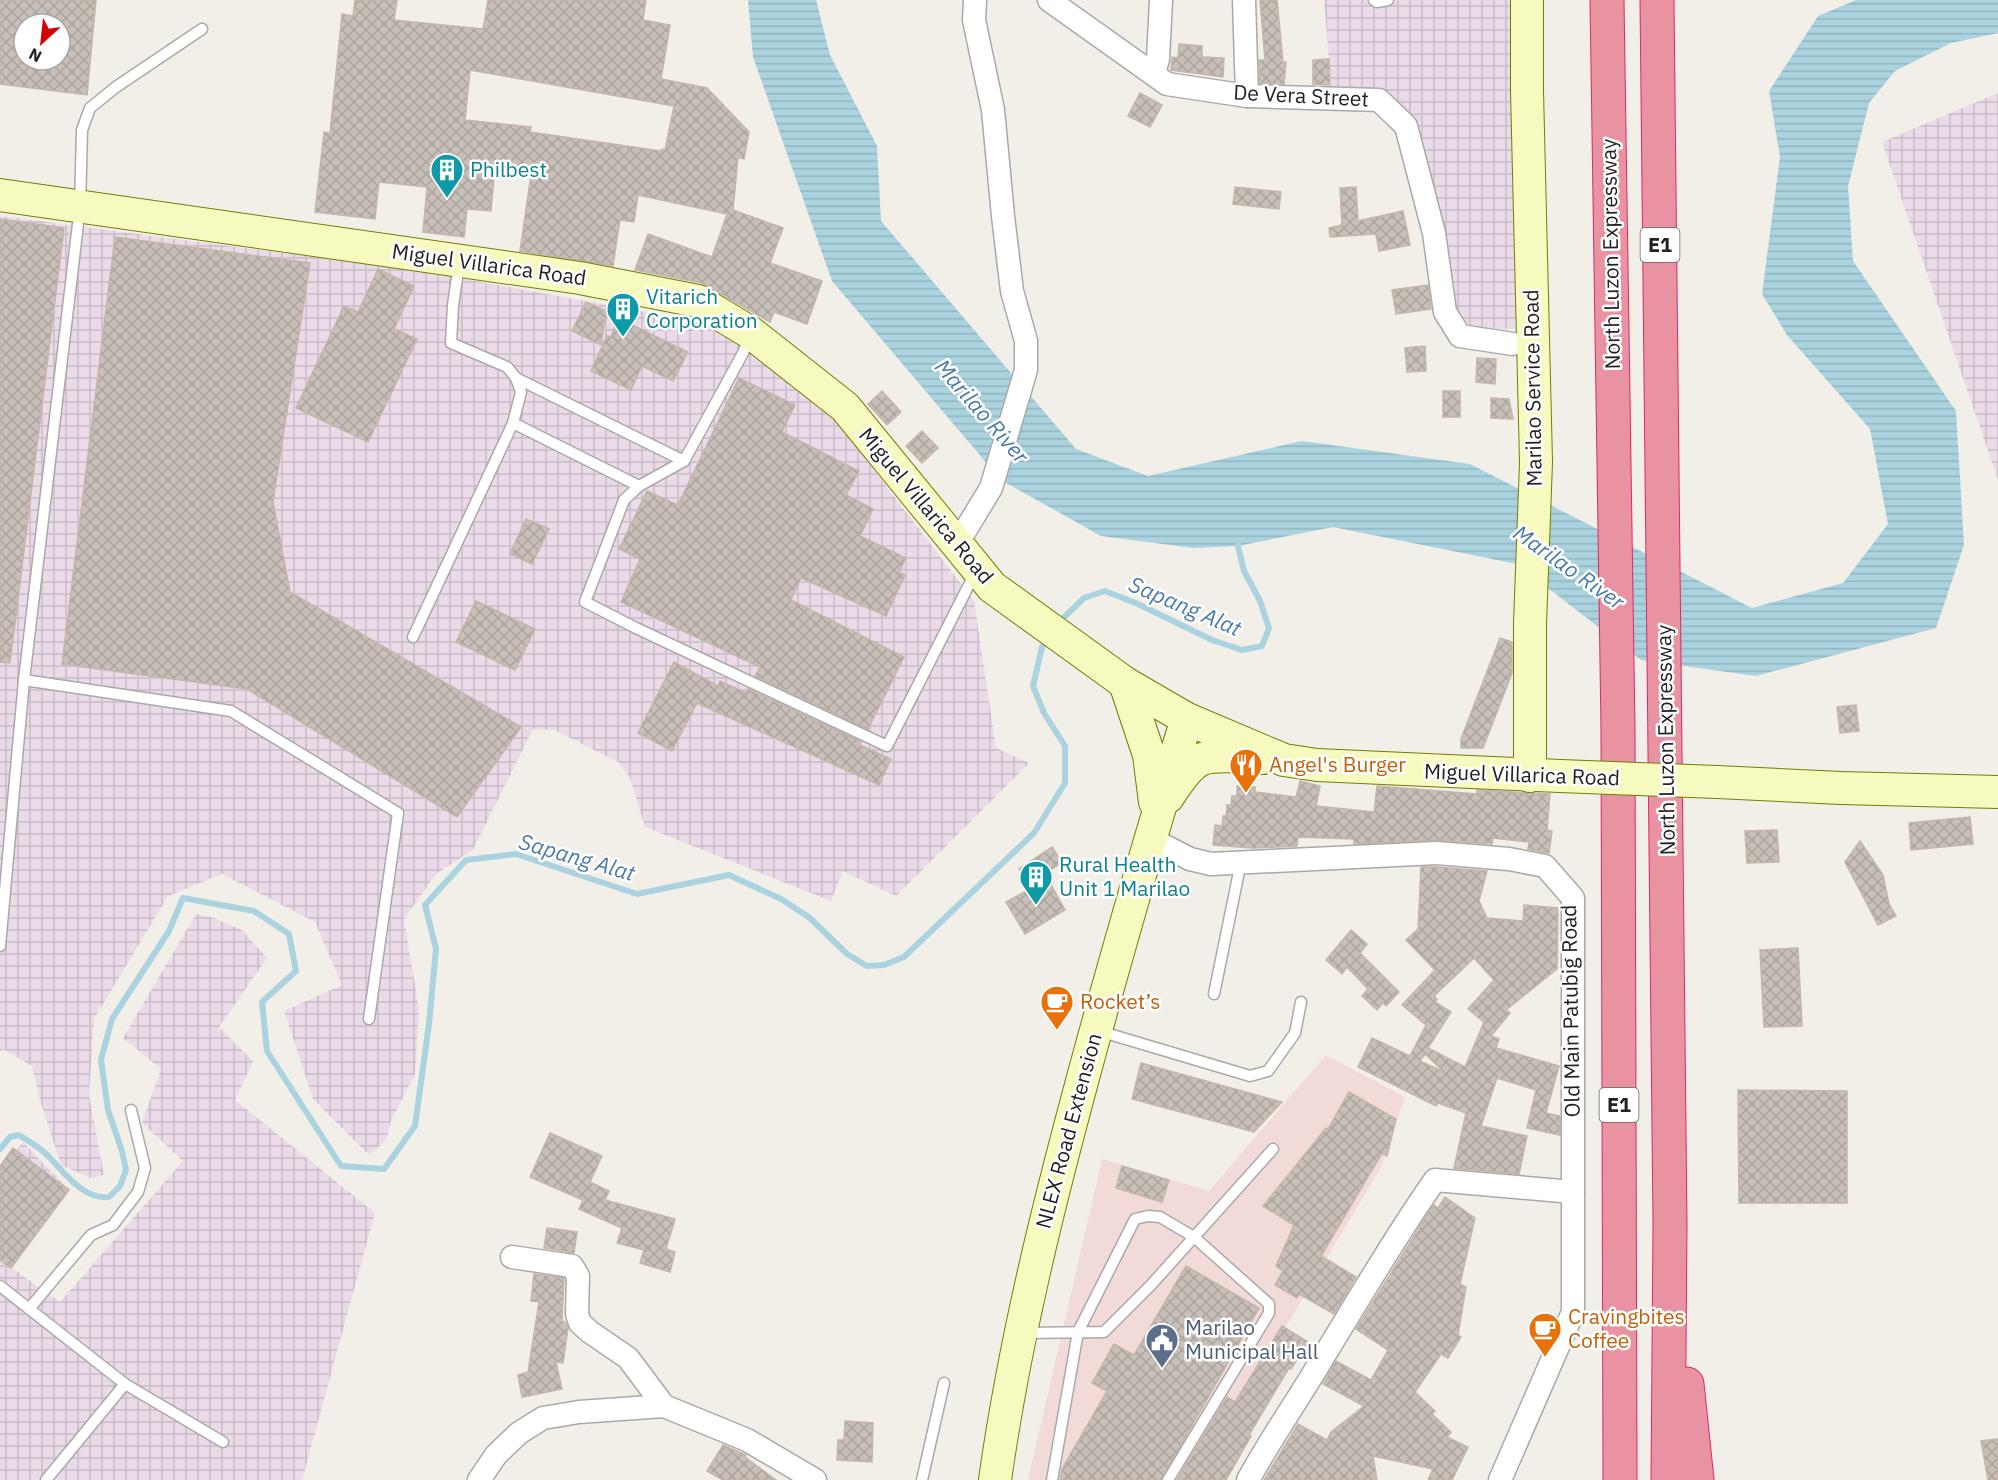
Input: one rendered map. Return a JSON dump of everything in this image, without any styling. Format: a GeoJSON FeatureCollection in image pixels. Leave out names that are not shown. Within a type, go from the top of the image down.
{"type":"FeatureCollection","features":[{"type":"Feature","properties":{"kind":"highway","name":"North Luzon Expressway"},"geometry":{"type":"LineString","coordinates":[[1607,0],[1618,729],[1620,1480]]}},
{"type":"Feature","properties":{"kind":"highway","name":"North Luzon Expressway"},"geometry":{"type":"LineString","coordinates":[[1657,0],[1670,1224],[1668,1480]]}},
{"type":"Feature","properties":{"kind":"highway"},"geometry":{"type":"LineString","coordinates":[[1670,1224],[1697,1480]]}},
{"type":"Feature","properties":{"kind":"main road","name":"Marilao Service Road"},"geometry":{"type":"LineString","coordinates":[[1527,0],[1536,462],[1530,624],[1545,776]]}},
{"type":"Feature","properties":{"kind":"main road","name":"Miguel Villarica Road"},"geometry":{"type":"LineString","coordinates":[[0,195],[580,278],[698,301],[751,333],[844,407],[992,587],[1125,683],[1186,719],[1284,760],[1317,765],[1545,776],[1998,792]]}},
{"type":"Feature","properties":{"kind":"main road"},"geometry":{"type":"LineString","coordinates":[[1125,683],[1149,755],[1155,795],[1152,828]]}},
{"type":"Feature","properties":{"kind":"main road","name":"NLEX Road Extension"},"geometry":{"type":"LineString","coordinates":[[995,1480],[1020,1333],[1047,1210],[1152,828],[1186,719]]}},
{"type":"Feature","properties":{"kind":"main road"},"geometry":{"type":"LineString","coordinates":[[1152,828],[1179,779],[1200,760],[1233,756],[1284,760]]}},
{"type":"Feature","properties":{"kind":"street"},"geometry":{"type":"LineString","coordinates":[[957,544],[991,488],[1026,370],[1026,340],[1012,291],[1002,216],[993,110],[974,20],[975,0]]}},
{"type":"Feature","properties":{"kind":"street","name":"De Vera Street"},"geometry":{"type":"LineString","coordinates":[[1049,0],[1167,84],[1247,96],[1379,100],[1406,126],[1434,233],[1445,312],[1460,336],[1513,344]]}},
{"type":"Feature","properties":{"kind":"street"},"geometry":{"type":"LineString","coordinates":[[1154,74],[1158,59],[1161,0]]}},
{"type":"Feature","properties":{"kind":"street"},"geometry":{"type":"LineString","coordinates":[[1244,0],[1247,96]]}},
{"type":"Feature","properties":{"kind":"street","name":"Old Main Patubig Road"},"geometry":{"type":"LineString","coordinates":[[1152,828],[1190,859],[1211,864],[1437,853],[1509,859],[1545,866],[1573,898],[1573,1312],[1500,1480]]}},
{"type":"Feature","properties":{"kind":"street"},"geometry":{"type":"LineString","coordinates":[[1248,1480],[1266,1447],[1409,1217],[1435,1180],[1573,1192]]}},
{"type":"Feature","properties":{"kind":"street"},"geometry":{"type":"LineString","coordinates":[[512,1257],[572,1266],[578,1276],[577,1314],[580,1323],[628,1358],[664,1406]]}},
{"type":"Feature","properties":{"kind":"street"},"geometry":{"type":"LineString","coordinates":[[479,1480],[519,1433],[543,1418],[579,1412],[664,1406],[747,1440],[815,1480]]}},
{"type":"Feature","properties":{"kind":"lane"},"geometry":{"type":"LineString","coordinates":[[1374,0],[1377,2],[1388,0]]}},
{"type":"Feature","properties":{"kind":"lane"},"geometry":{"type":"LineString","coordinates":[[0,946],[24,680],[80,207],[82,130],[90,108],[116,87],[202,28]]}},
{"type":"Feature","properties":{"kind":"lane"},"geometry":{"type":"LineString","coordinates":[[413,637],[513,423],[521,392],[516,378],[507,367],[451,343],[452,313],[460,261]]}},
{"type":"Feature","properties":{"kind":"lane"},"geometry":{"type":"LineString","coordinates":[[751,333],[743,353],[684,461],[639,486],[624,500],[585,602],[887,746],[977,569]]}},
{"type":"Feature","properties":{"kind":"lane"},"geometry":{"type":"LineString","coordinates":[[516,378],[684,461]]}},
{"type":"Feature","properties":{"kind":"lane"},"geometry":{"type":"LineString","coordinates":[[513,423],[639,486]]}},
{"type":"Feature","properties":{"kind":"lane"},"geometry":{"type":"LineString","coordinates":[[24,680],[231,711],[398,813],[369,1019]]}},
{"type":"Feature","properties":{"kind":"lane"},"geometry":{"type":"LineString","coordinates":[[1214,994],[1241,862]]}},
{"type":"Feature","properties":{"kind":"lane"},"geometry":{"type":"LineString","coordinates":[[1096,1030],[1250,1076],[1268,1071],[1295,1033],[1301,1002]]}},
{"type":"Feature","properties":{"kind":"lane"},"geometry":{"type":"LineString","coordinates":[[29,1309],[91,1235],[114,1225],[138,1192],[145,1168],[130,1110]]}},
{"type":"Feature","properties":{"kind":"lane"},"geometry":{"type":"LineString","coordinates":[[1020,1333],[1104,1332],[1151,1285],[1273,1149]]}},
{"type":"Feature","properties":{"kind":"lane"},"geometry":{"type":"LineString","coordinates":[[1052,1480],[1078,1332],[1135,1219],[1148,1215],[1160,1217],[1194,1237],[1269,1304],[1270,1308],[1168,1480]]}},
{"type":"Feature","properties":{"kind":"lane"},"geometry":{"type":"LineString","coordinates":[[0,1286],[125,1384],[223,1442]]}},
{"type":"Feature","properties":{"kind":"lane"},"geometry":{"type":"LineString","coordinates":[[921,1480],[944,1383]]}},
{"type":"Feature","properties":{"kind":"lane"},"geometry":{"type":"LineString","coordinates":[[46,1480],[125,1384]]}},
{"type":"Feature","properties":{"kind":"shaded area"},"geometry":{"type":"Polygon","coordinates":[[[1324,0],[1517,0],[1516,329],[1452,328],[1412,126],[1386,101],[1332,97],[1324,0]]]}},
{"type":"Feature","properties":{"kind":"shaded area"},"geometry":{"type":"Polygon","coordinates":[[[1998,93],[1998,480],[1882,142],[1998,93]]]}},
{"type":"Feature","properties":{"kind":"shaded area"},"geometry":{"type":"Polygon","coordinates":[[[0,216],[313,257],[367,261],[705,323],[774,357],[819,398],[974,601],[996,748],[1029,763],[896,896],[843,871],[831,901],[645,827],[630,778],[618,762],[554,730],[533,729],[473,850],[436,874],[404,919],[419,1009],[415,1074],[390,1123],[387,1139],[369,1155],[313,1099],[284,1011],[342,985],[315,922],[222,874],[168,896],[94,1019],[89,1095],[104,1175],[91,1178],[61,1165],[40,1100],[32,1066],[5,1050],[0,1051],[0,216]]]}},
{"type":"Feature","properties":{"kind":"shaded area"},"geometry":{"type":"Polygon","coordinates":[[[196,914],[214,918],[242,930],[267,958],[219,1027],[253,1061],[235,1100],[375,1213],[302,1480],[0,1480],[0,1171],[23,1142],[69,1190],[12,1268],[60,1302],[183,1161],[142,1123],[161,1069],[123,1038],[196,914]]]}},
{"type":"Feature","properties":{"kind":"shaded area"},"geometry":{"type":"Polygon","coordinates":[[[1326,1055],[1405,1097],[1381,1167],[1195,1480],[1028,1480],[1102,1159],[1209,1191],[1326,1055]]]}},
{"type":"Feature","properties":{"kind":"water","name":"Marilao River"},"geometry":{"type":"Polygon","coordinates":[[[748,0],[816,0],[830,55],[877,146],[881,221],[1076,449],[1148,476],[1302,441],[1470,464],[1752,608],[1843,583],[1888,524],[1870,429],[1787,335],[1762,294],[1780,157],[1769,91],[1818,16],[1856,0],[1998,0],[1998,33],[1951,43],[1895,71],[1869,103],[1848,186],[1853,261],[1956,411],[1964,545],[1936,628],[1756,676],[1641,660],[1517,564],[1333,527],[1238,546],[1193,548],[1101,536],[1001,480],[832,281],[753,57],[748,0]]]}},
{"type":"Feature","properties":{"kind":"building"},"geometry":{"type":"Polygon","coordinates":[[[0,0],[96,0],[87,95],[0,84],[0,0]]]}},
{"type":"Feature","properties":{"kind":"building"},"geometry":{"type":"Polygon","coordinates":[[[355,0],[397,0],[394,20],[483,29],[488,0],[646,0],[643,20],[670,25],[661,79],[707,88],[749,132],[744,159],[738,157],[733,210],[783,228],[770,263],[822,281],[807,324],[774,312],[770,322],[702,283],[635,270],[648,234],[712,257],[727,214],[638,195],[634,222],[620,220],[613,266],[520,251],[532,168],[495,165],[491,211],[467,209],[464,237],[423,232],[427,187],[379,182],[375,219],[315,212],[324,132],[330,133],[342,14],[353,16],[355,0]],[[470,70],[465,120],[531,127],[530,132],[661,151],[665,150],[674,106],[470,70]]]}},
{"type":"Feature","properties":{"kind":"building"},"geometry":{"type":"Polygon","coordinates":[[[1260,0],[1277,0],[1283,62],[1286,62],[1284,84],[1260,83],[1259,60],[1265,60],[1260,0]]]}},
{"type":"Feature","properties":{"kind":"building"},"geometry":{"type":"Polygon","coordinates":[[[1179,44],[1202,46],[1202,57],[1224,58],[1223,77],[1171,70],[1172,57],[1178,58],[1179,44]]]}},
{"type":"Feature","properties":{"kind":"building"},"geometry":{"type":"Polygon","coordinates":[[[1329,59],[1330,85],[1313,84],[1313,60],[1329,59]]]}},
{"type":"Feature","properties":{"kind":"building"},"geometry":{"type":"Polygon","coordinates":[[[1140,93],[1162,105],[1150,127],[1128,116],[1140,93]]]}},
{"type":"Feature","properties":{"kind":"building"},"geometry":{"type":"Polygon","coordinates":[[[1235,187],[1281,192],[1279,209],[1233,204],[1235,187]]]}},
{"type":"Feature","properties":{"kind":"building"},"geometry":{"type":"Polygon","coordinates":[[[1356,187],[1358,221],[1403,211],[1410,245],[1379,251],[1376,234],[1330,237],[1329,228],[1342,225],[1340,188],[1356,187]]]}},
{"type":"Feature","properties":{"kind":"building"},"geometry":{"type":"Polygon","coordinates":[[[0,219],[64,228],[10,663],[0,662],[0,219]]]}},
{"type":"Feature","properties":{"kind":"building"},"geometry":{"type":"Polygon","coordinates":[[[115,237],[310,263],[273,502],[290,592],[521,727],[457,817],[247,689],[62,664],[115,237]]]}},
{"type":"Feature","properties":{"kind":"building"},"geometry":{"type":"Polygon","coordinates":[[[378,269],[414,286],[394,329],[417,339],[368,442],[296,408],[344,306],[358,312],[378,269]]]}},
{"type":"Feature","properties":{"kind":"building"},"geometry":{"type":"Polygon","coordinates":[[[1428,285],[1431,309],[1396,314],[1392,290],[1428,285]]]}},
{"type":"Feature","properties":{"kind":"building"},"geometry":{"type":"Polygon","coordinates":[[[586,302],[606,311],[601,345],[572,331],[586,302]]]}},
{"type":"Feature","properties":{"kind":"building","name":"Vitarich Corporation"},"geometry":{"type":"Polygon","coordinates":[[[618,318],[688,352],[673,381],[642,366],[631,390],[591,371],[607,336],[611,337],[618,318]]]}},
{"type":"Feature","properties":{"kind":"building"},"geometry":{"type":"Polygon","coordinates":[[[1425,346],[1426,371],[1407,372],[1405,348],[1425,346]]]}},
{"type":"Feature","properties":{"kind":"building"},"geometry":{"type":"Polygon","coordinates":[[[1477,358],[1496,359],[1495,384],[1476,382],[1477,358]]]}},
{"type":"Feature","properties":{"kind":"building"},"geometry":{"type":"Polygon","coordinates":[[[739,378],[795,405],[782,432],[859,471],[846,495],[873,509],[860,536],[906,558],[899,572],[905,575],[886,616],[801,578],[791,600],[904,657],[868,729],[755,676],[760,667],[621,602],[640,559],[619,549],[647,491],[678,505],[739,378]]]}},
{"type":"Feature","properties":{"kind":"building"},"geometry":{"type":"Polygon","coordinates":[[[882,391],[901,412],[887,425],[868,404],[882,391]]]}},
{"type":"Feature","properties":{"kind":"building"},"geometry":{"type":"Polygon","coordinates":[[[1443,391],[1460,391],[1460,417],[1443,417],[1443,391]]]}},
{"type":"Feature","properties":{"kind":"building"},"geometry":{"type":"Polygon","coordinates":[[[1491,398],[1509,399],[1513,419],[1491,418],[1491,398]]]}},
{"type":"Feature","properties":{"kind":"building"},"geometry":{"type":"Polygon","coordinates":[[[922,431],[938,448],[922,463],[906,446],[922,431]]]}},
{"type":"Feature","properties":{"kind":"building"},"geometry":{"type":"Polygon","coordinates":[[[526,519],[549,529],[532,564],[510,554],[526,519]]]}},
{"type":"Feature","properties":{"kind":"building"},"geometry":{"type":"Polygon","coordinates":[[[476,601],[535,629],[515,670],[456,642],[476,601]]]}},
{"type":"Feature","properties":{"kind":"building"},"geometry":{"type":"Polygon","coordinates":[[[1500,638],[1512,642],[1512,673],[1483,748],[1461,748],[1461,739],[1500,638]]]}},
{"type":"Feature","properties":{"kind":"building"},"geometry":{"type":"Polygon","coordinates":[[[674,662],[718,686],[720,681],[746,693],[748,689],[861,742],[860,745],[891,759],[879,785],[697,703],[672,751],[638,733],[674,662]]]}},
{"type":"Feature","properties":{"kind":"building"},"geometry":{"type":"Polygon","coordinates":[[[1856,705],[1859,731],[1840,733],[1837,707],[1856,705]]]}},
{"type":"Feature","properties":{"kind":"building"},"geometry":{"type":"Polygon","coordinates":[[[1300,781],[1320,786],[1316,806],[1374,812],[1377,786],[1477,794],[1477,790],[1550,794],[1547,830],[1552,831],[1549,853],[1528,849],[1529,842],[1493,838],[1492,844],[1436,840],[1354,844],[1354,839],[1298,837],[1297,846],[1253,848],[1213,845],[1215,825],[1222,826],[1227,805],[1231,805],[1232,796],[1237,796],[1237,786],[1255,787],[1255,792],[1296,797],[1300,781]]]}},
{"type":"Feature","properties":{"kind":"building"},"geometry":{"type":"Polygon","coordinates":[[[1970,817],[1973,844],[1911,850],[1909,823],[1970,817]]]}},
{"type":"Feature","properties":{"kind":"building"},"geometry":{"type":"Polygon","coordinates":[[[1777,830],[1779,862],[1747,863],[1745,831],[1777,830]]]}},
{"type":"Feature","properties":{"kind":"building"},"geometry":{"type":"Polygon","coordinates":[[[1860,841],[1883,875],[1889,904],[1896,916],[1878,925],[1845,862],[1860,841]]]}},
{"type":"Feature","properties":{"kind":"building","name":"Rural Health Unit 1 Marilao"},"geometry":{"type":"Polygon","coordinates":[[[1052,847],[1062,862],[1045,874],[1065,910],[1025,934],[1006,902],[1032,888],[1019,869],[1052,847]]]}},
{"type":"Feature","properties":{"kind":"building"},"geometry":{"type":"Polygon","coordinates":[[[1421,867],[1487,871],[1479,901],[1487,918],[1523,921],[1524,905],[1558,908],[1557,969],[1506,1010],[1510,1013],[1491,1036],[1499,1039],[1496,1048],[1559,1066],[1546,1113],[1560,1116],[1560,1135],[1527,1128],[1536,1090],[1497,1078],[1481,1126],[1527,1136],[1519,1174],[1454,1168],[1466,1113],[1438,1103],[1436,1106],[1358,1067],[1372,1038],[1410,1056],[1426,1025],[1402,1005],[1435,970],[1406,940],[1418,929],[1421,867]],[[1474,958],[1434,996],[1437,999],[1435,1002],[1451,1012],[1428,1048],[1465,1067],[1484,1022],[1468,1009],[1494,980],[1474,958]],[[1425,1054],[1420,1061],[1444,1072],[1425,1054]]]}},
{"type":"Feature","properties":{"kind":"building"},"geometry":{"type":"Polygon","coordinates":[[[1351,930],[1367,944],[1360,953],[1399,992],[1386,1006],[1383,1003],[1377,1010],[1362,996],[1368,989],[1347,967],[1342,974],[1326,960],[1351,930]]]}},
{"type":"Feature","properties":{"kind":"building"},"geometry":{"type":"Polygon","coordinates":[[[1798,948],[1802,1026],[1764,1027],[1760,950],[1798,948]]]}},
{"type":"Feature","properties":{"kind":"building"},"geometry":{"type":"Polygon","coordinates":[[[1141,1063],[1282,1102],[1254,1132],[1132,1099],[1141,1063]]]}},
{"type":"Feature","properties":{"kind":"building"},"geometry":{"type":"Polygon","coordinates":[[[1738,1090],[1847,1091],[1847,1203],[1739,1203],[1738,1090]]]}},
{"type":"Feature","properties":{"kind":"building"},"geometry":{"type":"Polygon","coordinates":[[[1349,1092],[1396,1119],[1387,1156],[1382,1153],[1321,1256],[1356,1277],[1334,1314],[1299,1294],[1297,1298],[1275,1285],[1283,1271],[1276,1266],[1294,1225],[1263,1206],[1326,1128],[1328,1129],[1349,1092]]]}},
{"type":"Feature","properties":{"kind":"building"},"geometry":{"type":"Polygon","coordinates":[[[550,1133],[602,1156],[590,1182],[609,1191],[605,1200],[675,1219],[666,1249],[675,1252],[670,1272],[640,1263],[644,1250],[617,1243],[622,1228],[579,1209],[583,1200],[530,1177],[550,1133]]]}},
{"type":"Feature","properties":{"kind":"building"},"geometry":{"type":"Polygon","coordinates":[[[13,1148],[69,1190],[11,1268],[0,1260],[0,1166],[13,1148]]]}},
{"type":"Feature","properties":{"kind":"building"},"geometry":{"type":"Polygon","coordinates":[[[1122,1166],[1169,1180],[1162,1202],[1116,1188],[1122,1166]]]}},
{"type":"Feature","properties":{"kind":"building"},"geometry":{"type":"Polygon","coordinates":[[[1445,1197],[1475,1218],[1460,1284],[1466,1287],[1458,1335],[1461,1337],[1448,1358],[1441,1354],[1415,1392],[1435,1411],[1432,1414],[1451,1432],[1447,1437],[1468,1447],[1452,1480],[1428,1480],[1433,1469],[1373,1456],[1377,1480],[1264,1480],[1298,1424],[1327,1440],[1331,1432],[1364,1406],[1323,1384],[1336,1361],[1371,1380],[1388,1350],[1356,1329],[1431,1209],[1434,1205],[1438,1208],[1445,1197]]]}},
{"type":"Feature","properties":{"kind":"building"},"geometry":{"type":"Polygon","coordinates":[[[547,1228],[577,1232],[574,1253],[544,1248],[547,1228]]]}},
{"type":"Feature","properties":{"kind":"building","name":"Marilao Municipal Hall"},"geometry":{"type":"Polygon","coordinates":[[[1186,1266],[1259,1308],[1161,1480],[1060,1480],[1062,1469],[1107,1391],[1092,1383],[1114,1344],[1134,1355],[1186,1266]]]}},
{"type":"Feature","properties":{"kind":"building"},"geometry":{"type":"Polygon","coordinates":[[[534,1274],[564,1278],[562,1321],[568,1328],[563,1363],[556,1362],[562,1389],[522,1397],[518,1375],[528,1372],[539,1302],[531,1301],[534,1274]]]}},
{"type":"Feature","properties":{"kind":"building"},"geometry":{"type":"Polygon","coordinates":[[[1282,1326],[1308,1342],[1291,1369],[1289,1368],[1249,1435],[1251,1436],[1226,1480],[1177,1480],[1227,1397],[1235,1402],[1282,1326]]]}},
{"type":"Feature","properties":{"kind":"building"},"geometry":{"type":"Polygon","coordinates":[[[845,1421],[873,1423],[872,1462],[837,1460],[838,1440],[844,1440],[845,1421]]]}},
{"type":"Feature","properties":{"kind":"building"},"geometry":{"type":"Polygon","coordinates":[[[1998,1439],[1998,1480],[1988,1480],[1981,1441],[1998,1439]]]}},
{"type":"Feature","properties":{"kind":"building"},"geometry":{"type":"Polygon","coordinates":[[[723,1445],[746,1455],[745,1457],[776,1480],[723,1480],[707,1471],[723,1445]]]}},
{"type":"Feature","properties":{"kind":"waterway","name":"Sapang Alat"},"geometry":{"type":"LineString","coordinates":[[1058,623],[1084,598],[1105,591],[1138,604],[1212,640],[1242,650],[1262,646],[1269,628],[1260,601],[1244,571],[1238,546],[1239,540]]}},
{"type":"Feature","properties":{"kind":"waterway","name":"Sapang Alat"},"geometry":{"type":"LineString","coordinates":[[0,1149],[10,1137],[19,1135],[43,1151],[74,1183],[90,1194],[109,1197],[120,1186],[126,1170],[108,1110],[101,1060],[112,1019],[169,931],[183,898],[254,911],[289,934],[296,971],[262,1002],[267,1051],[341,1166],[384,1169],[415,1126],[429,1024],[436,949],[425,905],[466,860],[516,854],[637,894],[729,875],[781,899],[810,918],[847,954],[867,966],[884,965],[904,957],[1034,833],[1065,783],[1065,746],[1044,713],[1033,686],[1042,647],[1048,639]]}},
{"type":"Feature","properties":{"kind":"place","name":"Philbest"},"geometry":{"type":"Point","coordinates":[447,199]}},
{"type":"Feature","properties":{"kind":"place","name":"Vitarich Corporation"},"geometry":{"type":"Point","coordinates":[623,338]}},
{"type":"Feature","properties":{"kind":"place","name":"Angel's Burger"},"geometry":{"type":"Point","coordinates":[1246,794]}},
{"type":"Feature","properties":{"kind":"place","name":"Rural Health Unit 1 Marilao"},"geometry":{"type":"Point","coordinates":[1036,906]}},
{"type":"Feature","properties":{"kind":"place","name":"Rocket’s"},"geometry":{"type":"Point","coordinates":[1057,1031]}},
{"type":"Feature","properties":{"kind":"place","name":"Cravingbites Coffee"},"geometry":{"type":"Point","coordinates":[1545,1358]}},
{"type":"Feature","properties":{"kind":"place","name":"Marilao Municipal Hall"},"geometry":{"type":"Point","coordinates":[1162,1369]}}]}
